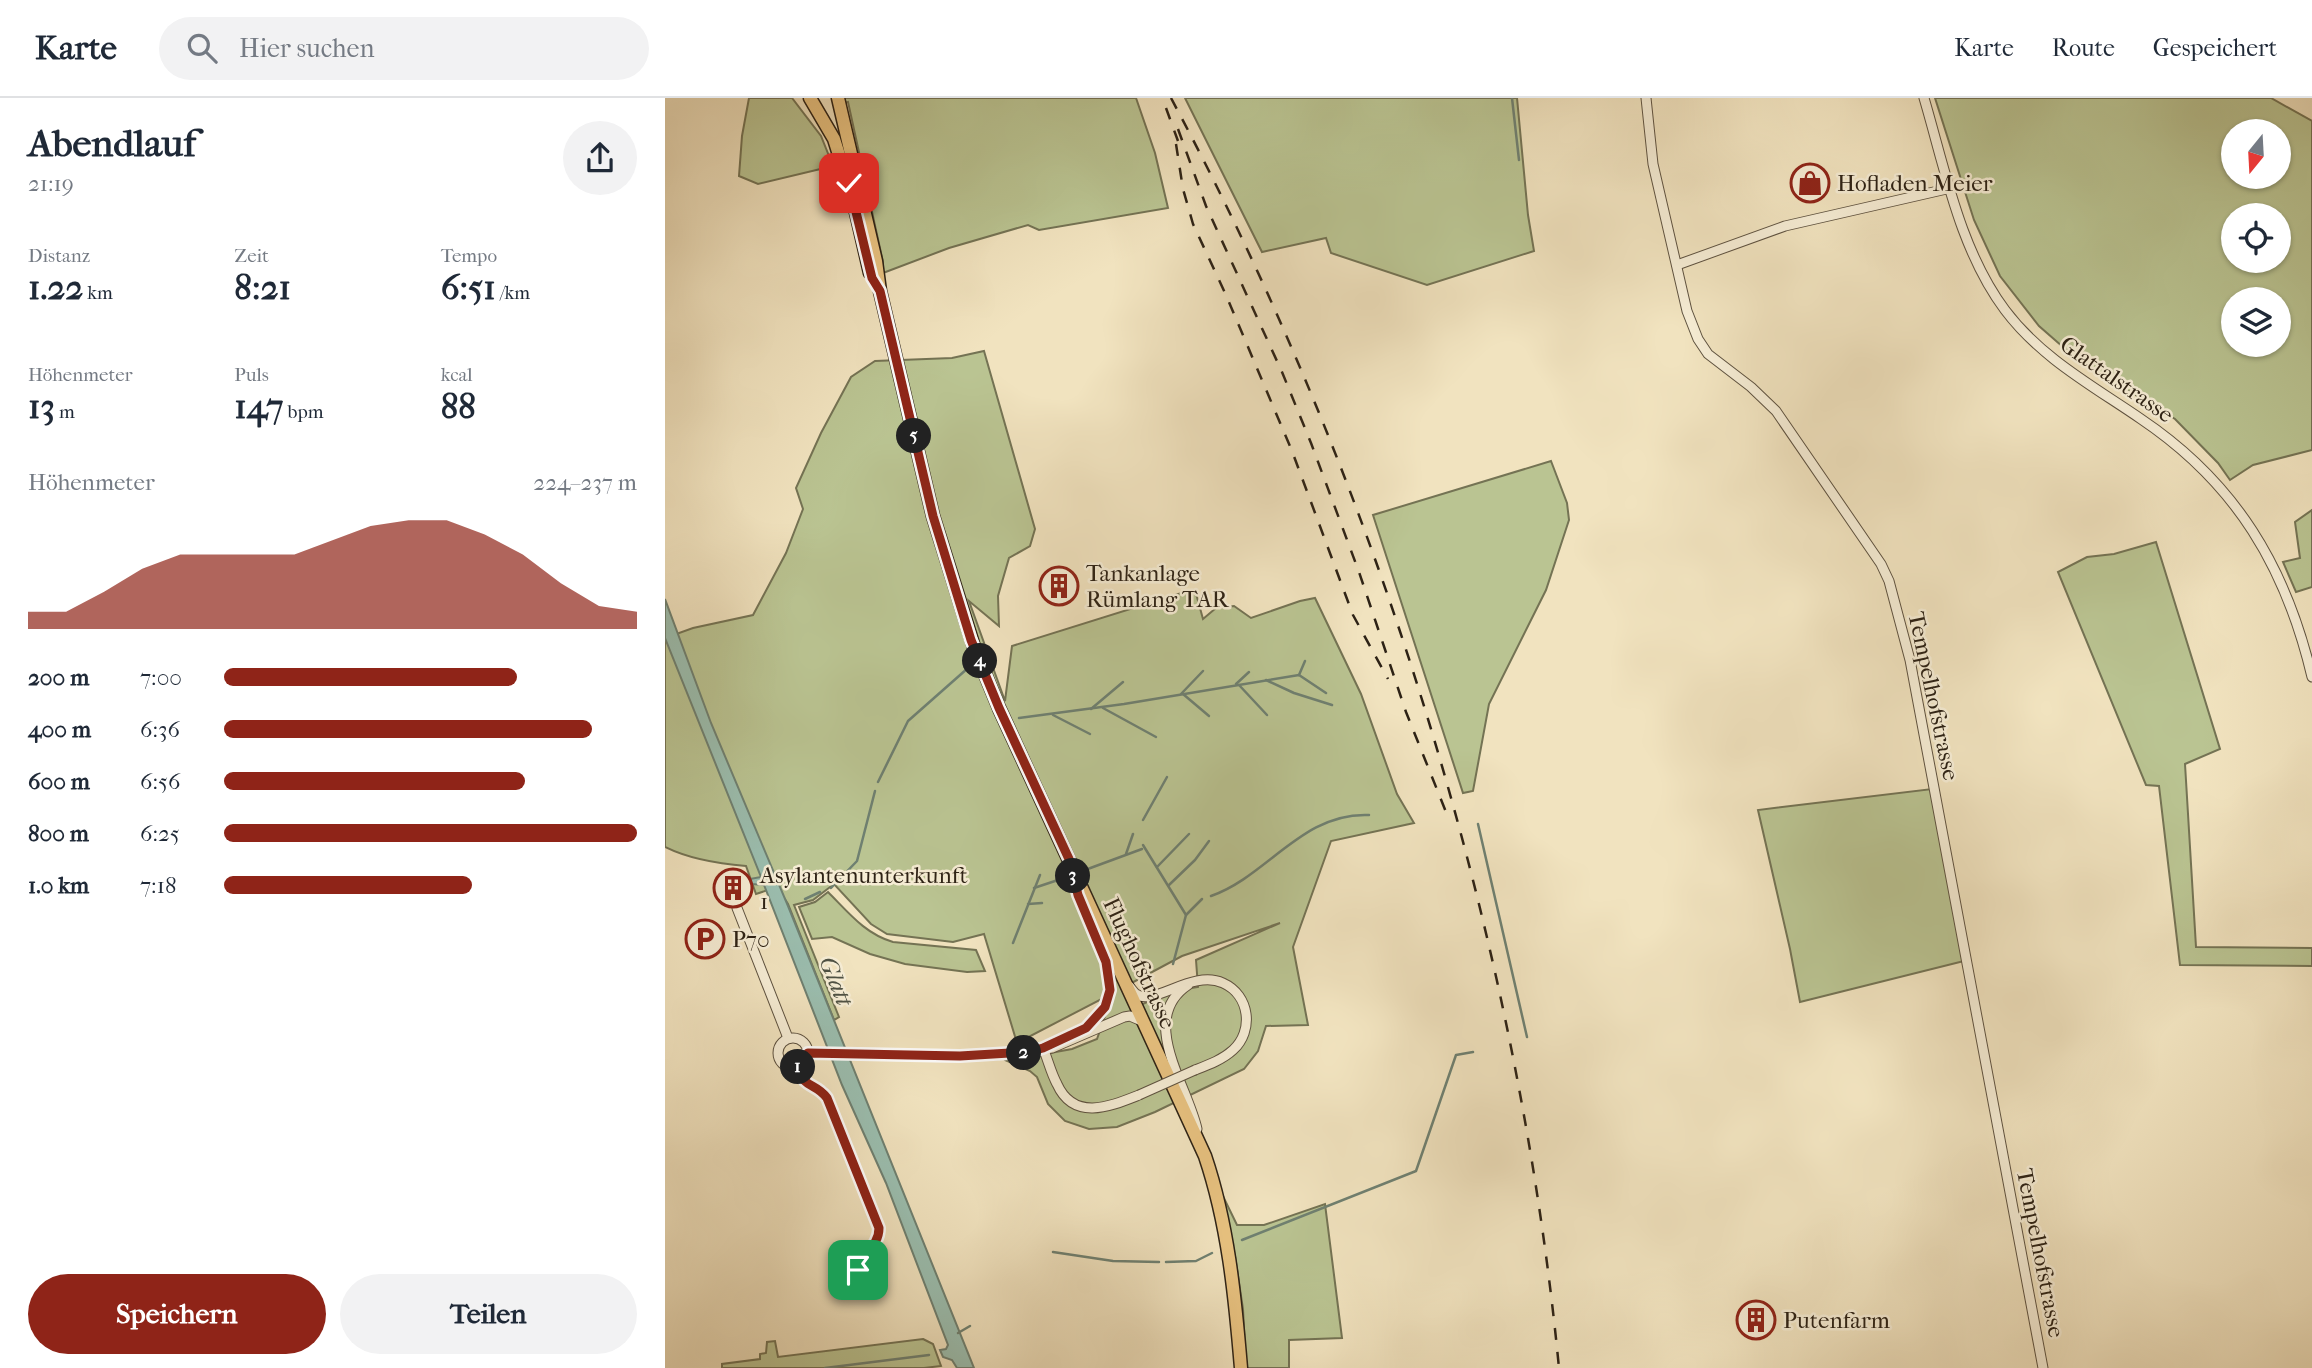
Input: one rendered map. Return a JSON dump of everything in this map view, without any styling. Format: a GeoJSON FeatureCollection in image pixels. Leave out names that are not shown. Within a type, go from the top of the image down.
{"type":"FeatureCollection","features":[{"type":"Feature","properties":{"kind":"main road"},"geometry":{"type":"LineString","coordinates":[[810,98],[834,139],[849,183],[872,278],[880,291]]}},
{"type":"Feature","properties":{"kind":"main road"},"geometry":{"type":"LineString","coordinates":[[830,98],[849,172],[849,183]]}},
{"type":"Feature","properties":{"kind":"main road","name":"Flughofstrasse"},"geometry":{"type":"LineString","coordinates":[[838,98],[933,516],[971,640],[1008,728],[1198,1137],[1212,1178],[1229,1255],[1235,1290],[1241,1368]]}},
{"type":"Feature","properties":{"kind":"street","name":"Tempelhofstrasse"},"geometry":{"type":"LineString","coordinates":[[1646,98],[1653,164],[1687,311],[1698,339],[1708,354],[1751,387],[1776,411],[1881,564],[1889,582],[1910,660],[2043,1368]]}},
{"type":"Feature","properties":{"kind":"street","name":"Glattalstrasse"},"geometry":{"type":"LineString","coordinates":[[1924,98],[1966,235],[1996,297],[2031,339],[2061,365],[2187,453],[2224,490],[2263,546],[2280,579],[2294,612],[2312,677]]}},
{"type":"Feature","properties":{"kind":"street"},"geometry":{"type":"LineString","coordinates":[[1677,265],[1785,226],[1951,188]]}},
{"type":"Feature","properties":{"kind":"street"},"geometry":{"type":"LineString","coordinates":[[1043,1048],[1086,1028],[1105,1007],[1110,990],[1106,962],[1078,895],[1069,859]]}},
{"type":"Feature","properties":{"kind":"street"},"geometry":{"type":"LineString","coordinates":[[737,908],[787,1038]]}},
{"type":"Feature","properties":{"kind":"street"},"geometry":{"type":"LineString","coordinates":[[1043,1048],[1058,1088],[1075,1104],[1090,1109],[1102,1108],[1139,1095],[1195,1070],[1232,1052],[1243,1036],[1247,1018],[1243,1002],[1228,986],[1211,980],[1193,982],[1145,998],[1136,994],[1127,983]]}},
{"type":"Feature","properties":{"kind":"street"},"geometry":{"type":"LineString","coordinates":[[1193,982],[1173,999],[1165,1023],[1167,1043],[1194,1115],[1198,1137]]}},
{"type":"Feature","properties":{"kind":"street"},"geometry":{"type":"LineString","coordinates":[[813,1053],[797,1067],[786,1066],[779,1058],[779,1046],[787,1038],[800,1039],[813,1053],[1013,1054],[1052,1048],[1124,1017],[1130,1016],[1146,1023]]}},
{"type":"Feature","properties":{"kind":"street"},"geometry":{"type":"LineString","coordinates":[[797,1067],[802,1080],[822,1091],[827,1098],[879,1228],[875,1245],[859,1264]]}},
{"type":"Feature","properties":{"kind":"green space"},"geometry":{"type":"Polygon","coordinates":[[[749,98],[792,98],[821,136],[833,166],[758,184],[739,176],[742,136],[749,98]]]}},
{"type":"Feature","properties":{"kind":"green space"},"geometry":{"type":"Polygon","coordinates":[[[843,98],[1136,98],[1155,153],[1168,208],[1039,230],[1028,225],[949,248],[883,273],[883,262],[848,102],[844,103],[843,98]]]}},
{"type":"Feature","properties":{"kind":"green space"},"geometry":{"type":"Polygon","coordinates":[[[1185,98],[1517,98],[1534,251],[1427,285],[1331,253],[1326,238],[1262,252],[1185,98]]]}},
{"type":"Feature","properties":{"kind":"green space"},"geometry":{"type":"Polygon","coordinates":[[[1935,98],[2271,98],[2312,121],[2312,450],[2253,465],[2230,480],[2218,463],[2175,419],[2079,361],[2039,326],[2000,276],[1974,220],[1935,98]]]}},
{"type":"Feature","properties":{"kind":"green space"},"geometry":{"type":"Polygon","coordinates":[[[984,351],[1035,529],[1030,546],[1009,558],[998,596],[999,626],[969,601],[1005,701],[1012,646],[1191,590],[1195,590],[1203,619],[1216,608],[1234,606],[1251,618],[1315,598],[1361,694],[1397,794],[1414,823],[1331,841],[1293,947],[1308,1025],[1266,1026],[1258,1051],[1244,1069],[1155,1112],[1117,1127],[1089,1129],[1065,1121],[1048,1104],[1037,1077],[1007,1061],[1072,1049],[1097,1039],[1113,993],[1017,1043],[984,934],[953,942],[887,934],[871,924],[834,884],[813,900],[794,905],[839,1017],[834,1020],[788,904],[777,887],[756,894],[746,866],[705,860],[665,847],[665,638],[693,628],[753,615],[786,553],[803,509],[796,488],[851,377],[875,361],[952,358],[984,351]],[[1280,923],[1182,956],[1124,987],[1133,1008],[1174,991],[1198,987],[1196,960],[1280,923]]]}},
{"type":"Feature","properties":{"kind":"green space"},"geometry":{"type":"Polygon","coordinates":[[[1551,461],[1567,503],[1569,520],[1546,590],[1489,704],[1473,791],[1463,793],[1373,515],[1551,461]]]}},
{"type":"Feature","properties":{"kind":"green space"},"geometry":{"type":"Polygon","coordinates":[[[2312,510],[2312,587],[2296,592],[2283,562],[2300,558],[2295,522],[2312,510]]]}},
{"type":"Feature","properties":{"kind":"green space"},"geometry":{"type":"Polygon","coordinates":[[[2156,542],[2220,749],[2185,764],[2196,947],[2312,948],[2312,966],[2180,965],[2159,786],[2146,785],[2058,572],[2087,557],[2114,554],[2156,542]]]}},
{"type":"Feature","properties":{"kind":"green space"},"geometry":{"type":"Polygon","coordinates":[[[1932,789],[1964,961],[1800,1002],[1758,810],[1932,789]]]}},
{"type":"Feature","properties":{"kind":"green space"},"geometry":{"type":"Polygon","coordinates":[[[828,892],[857,922],[874,934],[893,942],[976,950],[985,971],[967,972],[905,964],[870,954],[832,937],[812,939],[799,907],[815,902],[828,892]]]}},
{"type":"Feature","properties":{"kind":"green space"},"geometry":{"type":"Polygon","coordinates":[[[1220,1190],[1237,1225],[1264,1225],[1325,1204],[1342,1338],[1289,1340],[1289,1368],[1246,1368],[1243,1309],[1235,1256],[1220,1190]]]}},
{"type":"Feature","properties":{"kind":"green space"},"geometry":{"type":"Polygon","coordinates":[[[923,1339],[933,1344],[941,1366],[722,1368],[722,1364],[760,1359],[760,1354],[766,1353],[767,1342],[775,1341],[778,1357],[923,1339]]]}},
{"type":"Feature","properties":{"kind":"shaded area"},"geometry":{"type":"Polygon","coordinates":[[[665,599],[711,723],[788,906],[974,1368],[957,1368],[952,1360],[943,1357],[940,1350],[946,1349],[948,1345],[886,1183],[842,1085],[764,885],[752,884],[750,879],[761,877],[665,638],[665,599]]]}},
{"type":"Feature","properties":{"kind":"waterway"},"geometry":{"type":"LineString","coordinates":[[1512,98],[1519,160]]}},
{"type":"Feature","properties":{"kind":"waterway"},"geometry":{"type":"LineString","coordinates":[[1299,675],[1305,661]]}},
{"type":"Feature","properties":{"kind":"waterway"},"geometry":{"type":"LineString","coordinates":[[878,782],[908,721],[968,668]]}},
{"type":"Feature","properties":{"kind":"waterway"},"geometry":{"type":"LineString","coordinates":[[1181,694],[1203,671]]}},
{"type":"Feature","properties":{"kind":"waterway"},"geometry":{"type":"LineString","coordinates":[[1236,684],[1249,672]]}},
{"type":"Feature","properties":{"kind":"waterway"},"geometry":{"type":"LineString","coordinates":[[1019,718],[1124,704],[1299,675],[1326,693]]}},
{"type":"Feature","properties":{"kind":"waterway"},"geometry":{"type":"LineString","coordinates":[[1266,680],[1294,693],[1332,705]]}},
{"type":"Feature","properties":{"kind":"waterway"},"geometry":{"type":"LineString","coordinates":[[1091,709],[1123,682]]}},
{"type":"Feature","properties":{"kind":"waterway"},"geometry":{"type":"LineString","coordinates":[[1239,685],[1267,715]]}},
{"type":"Feature","properties":{"kind":"waterway"},"geometry":{"type":"LineString","coordinates":[[1183,694],[1209,716]]}},
{"type":"Feature","properties":{"kind":"waterway"},"geometry":{"type":"LineString","coordinates":[[1103,708],[1156,737]]}},
{"type":"Feature","properties":{"kind":"waterway"},"geometry":{"type":"LineString","coordinates":[[1053,715],[1090,734]]}},
{"type":"Feature","properties":{"kind":"waterway"},"geometry":{"type":"LineString","coordinates":[[1143,820],[1167,777]]}},
{"type":"Feature","properties":{"kind":"waterway"},"geometry":{"type":"LineString","coordinates":[[831,888],[857,861],[875,791]]}},
{"type":"Feature","properties":{"kind":"waterway"},"geometry":{"type":"LineString","coordinates":[[1211,896],[1231,887],[1305,834],[1324,824],[1345,817],[1369,815]]}},
{"type":"Feature","properties":{"kind":"waterway"},"geometry":{"type":"LineString","coordinates":[[1478,824],[1527,1037]]}},
{"type":"Feature","properties":{"kind":"waterway"},"geometry":{"type":"LineString","coordinates":[[1126,854],[1133,834]]}},
{"type":"Feature","properties":{"kind":"waterway"},"geometry":{"type":"LineString","coordinates":[[1157,867],[1189,834]]}},
{"type":"Feature","properties":{"kind":"waterway"},"geometry":{"type":"LineString","coordinates":[[1169,885],[1195,860],[1209,841]]}},
{"type":"Feature","properties":{"kind":"waterway"},"geometry":{"type":"LineString","coordinates":[[1143,845],[1186,915]]}},
{"type":"Feature","properties":{"kind":"waterway"},"geometry":{"type":"LineString","coordinates":[[1085,870],[1142,849]]}},
{"type":"Feature","properties":{"kind":"waterway"},"geometry":{"type":"LineString","coordinates":[[1013,943],[1040,875]]}},
{"type":"Feature","properties":{"kind":"waterway"},"geometry":{"type":"LineString","coordinates":[[1034,888],[1064,878]]}},
{"type":"Feature","properties":{"kind":"waterway"},"geometry":{"type":"LineString","coordinates":[[805,899],[820,892]]}},
{"type":"Feature","properties":{"kind":"waterway"},"geometry":{"type":"LineString","coordinates":[[1173,964],[1186,915],[1202,899]]}},
{"type":"Feature","properties":{"kind":"waterway"},"geometry":{"type":"LineString","coordinates":[[1028,904],[1042,903]]}},
{"type":"Feature","properties":{"kind":"waterway"},"geometry":{"type":"LineString","coordinates":[[1242,1240],[1416,1171],[1456,1055],[1473,1052]]}},
{"type":"Feature","properties":{"kind":"waterway"},"geometry":{"type":"LineString","coordinates":[[1053,1252],[1113,1261],[1159,1262]]}},
{"type":"Feature","properties":{"kind":"waterway"},"geometry":{"type":"LineString","coordinates":[[1166,1262],[1196,1261],[1212,1253]]}},
{"type":"Feature","properties":{"kind":"waterway"},"geometry":{"type":"LineString","coordinates":[[958,1333],[970,1326]]}},
{"type":"Feature","properties":{"kind":"waterway"},"geometry":{"type":"LineString","coordinates":[[825,1368],[929,1355]]}},
{"type":"Feature","properties":{"kind":"railway"},"geometry":{"type":"LineString","coordinates":[[1171,98],[1245,245],[1313,397],[1373,554],[1426,714],[1472,877],[1510,1040],[1539,1205],[1559,1368]]}},
{"type":"Feature","properties":{"kind":"railway"},"geometry":{"type":"LineString","coordinates":[[1166,108],[1178,141]]}},
{"type":"Feature","properties":{"kind":"railway"},"geometry":{"type":"LineString","coordinates":[[1178,129],[1206,206],[1282,372],[1311,443],[1359,572],[1406,712],[1446,812]]}},
{"type":"Feature","properties":{"kind":"railway"},"geometry":{"type":"LineString","coordinates":[[1176,144],[1183,189],[1193,224],[1292,451],[1353,615],[1388,679]]}},
{"type":"Feature","properties":{"kind":"place","name":"Hofladen Meier"},"geometry":{"type":"Point","coordinates":[1810,183]}},
{"type":"Feature","properties":{"kind":"place","name":"Tankanlage Rümlang TAR"},"geometry":{"type":"Point","coordinates":[1059,586]}},
{"type":"Feature","properties":{"kind":"place","name":"Asylantenunterkunft 1"},"geometry":{"type":"Point","coordinates":[733,888]}},
{"type":"Feature","properties":{"kind":"place","name":"P70"},"geometry":{"type":"Point","coordinates":[705,939]}},
{"type":"Feature","properties":{"kind":"place","name":"Putenfarm"},"geometry":{"type":"Point","coordinates":[1756,1320]}},
{"type":"Feature","properties":{"kind":"route"},"geometry":{"type":"LineString","coordinates":[[849,183],[872,278],[880,291],[948,569],[974,647],[999,708],[1069,859],[1078,895],[1106,962],[1110,990],[1105,1007],[1086,1028],[1028,1052],[960,1056],[808,1053],[804,1063],[797,1067],[799,1073],[802,1080],[822,1091],[827,1098],[879,1228],[875,1245],[859,1264],[858,1270]]}},
{"type":"Feature","properties":{"kind":"water label","name":"Glatt"},"geometry":{"type":"Point","coordinates":[836,981]}}]}
